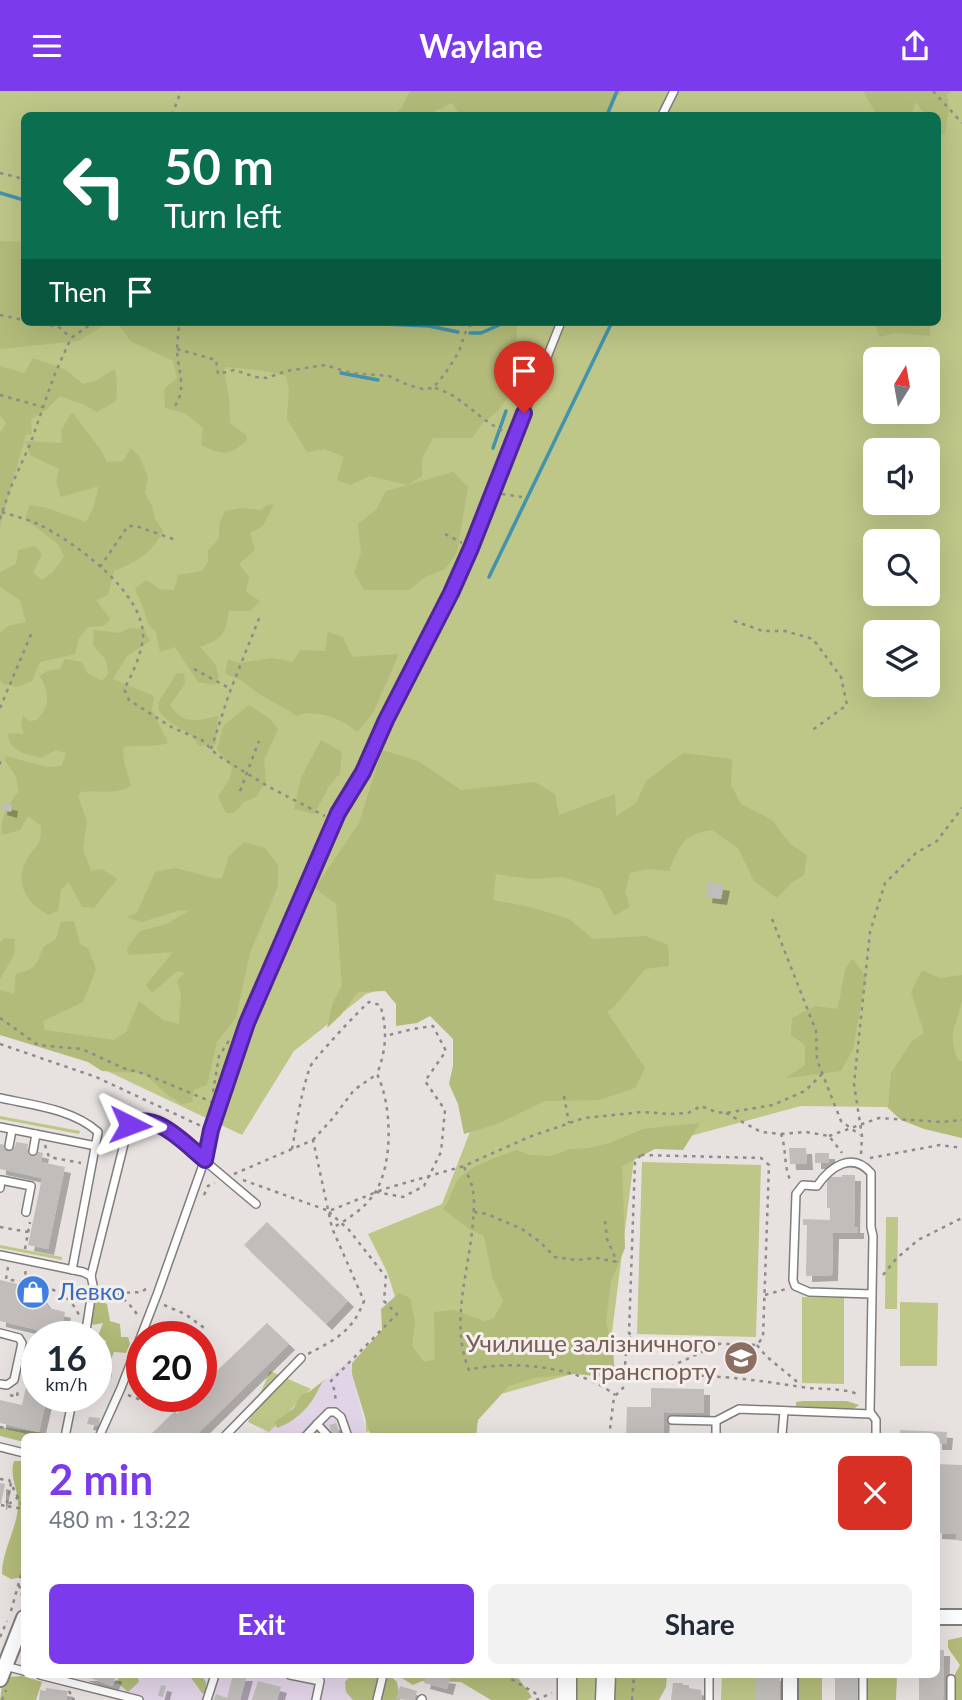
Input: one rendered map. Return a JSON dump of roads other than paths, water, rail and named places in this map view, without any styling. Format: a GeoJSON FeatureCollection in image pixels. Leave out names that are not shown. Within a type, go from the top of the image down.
{"type":"FeatureCollection","features":[{"type":"Feature","properties":{"kind":"street"},"geometry":{"type":"LineString","coordinates":[[940,1617],[962,1617]]}},
{"type":"Feature","properties":{"kind":"street"},"geometry":{"type":"LineString","coordinates":[[2,1672],[4,1642],[21,1622]]}},
{"type":"Feature","properties":{"kind":"street"},"geometry":{"type":"LineString","coordinates":[[563,1696],[566,1678]]}},
{"type":"Feature","properties":{"kind":"street"},"geometry":{"type":"LineString","coordinates":[[605,1700],[606,1678]]}},
{"type":"Feature","properties":{"kind":"street"},"geometry":{"type":"LineString","coordinates":[[790,1679],[790,1700]]}},
{"type":"Feature","properties":{"kind":"lane"},"geometry":{"type":"LineString","coordinates":[[664,112],[674,91]]}},
{"type":"Feature","properties":{"kind":"lane"},"geometry":{"type":"LineString","coordinates":[[101,1433],[154,1301],[205,1160],[211,1130],[247,1023],[334,821],[363,772],[386,720],[451,593],[559,326]]}},
{"type":"Feature","properties":{"kind":"lane"},"geometry":{"type":"LineString","coordinates":[[0,1098],[50,1109],[90,1125],[98,1132],[72,1270]]}},
{"type":"Feature","properties":{"kind":"lane"},"geometry":{"type":"LineString","coordinates":[[87,1321],[92,1280],[128,1128],[132,1123],[156,1124],[167,1129],[256,1204]]}},
{"type":"Feature","properties":{"kind":"lane"},"geometry":{"type":"LineString","coordinates":[[0,1128],[36,1137],[96,1146]]}},
{"type":"Feature","properties":{"kind":"lane"},"geometry":{"type":"LineString","coordinates":[[9,1146],[12,1130]]}},
{"type":"Feature","properties":{"kind":"lane"},"geometry":{"type":"LineString","coordinates":[[33,1151],[36,1137]]}},
{"type":"Feature","properties":{"kind":"lane"},"geometry":{"type":"LineString","coordinates":[[872,1291],[809,1292],[795,1286],[793,1280],[796,1194],[803,1185],[817,1186],[834,1166],[845,1162],[857,1163],[871,1173],[872,1291],[870,1399],[871,1414],[876,1420],[876,1433]]}},
{"type":"Feature","properties":{"kind":"lane"},"geometry":{"type":"LineString","coordinates":[[0,1188],[1,1180],[31,1186],[26,1212]]}},
{"type":"Feature","properties":{"kind":"lane"},"geometry":{"type":"LineString","coordinates":[[0,1255],[72,1270],[92,1280]]}},
{"type":"Feature","properties":{"kind":"lane"},"geometry":{"type":"LineString","coordinates":[[0,1333],[19,1338],[22,1343],[14,1380],[7,1385],[0,1384]]}},
{"type":"Feature","properties":{"kind":"lane"},"geometry":{"type":"LineString","coordinates":[[228,1433],[301,1359]]}},
{"type":"Feature","properties":{"kind":"lane"},"geometry":{"type":"LineString","coordinates":[[672,1420],[716,1421],[739,1409],[871,1414]]}},
{"type":"Feature","properties":{"kind":"lane"},"geometry":{"type":"LineString","coordinates":[[782,1433],[784,1411]]}},
{"type":"Feature","properties":{"kind":"lane"},"geometry":{"type":"LineString","coordinates":[[66,1433],[70,1412]]}},
{"type":"Feature","properties":{"kind":"lane"},"geometry":{"type":"LineString","coordinates":[[309,1433],[328,1412],[335,1412],[341,1417],[347,1433]]}},
{"type":"Feature","properties":{"kind":"lane"},"geometry":{"type":"LineString","coordinates":[[716,1421],[716,1433]]}},
{"type":"Feature","properties":{"kind":"lane"},"geometry":{"type":"LineString","coordinates":[[317,1424],[325,1433]]}},
{"type":"Feature","properties":{"kind":"lane"},"geometry":{"type":"LineString","coordinates":[[0,1447],[21,1452]]}},
{"type":"Feature","properties":{"kind":"lane"},"geometry":{"type":"LineString","coordinates":[[2,1672],[21,1671]]}},
{"type":"Feature","properties":{"kind":"lane"},"geometry":{"type":"LineString","coordinates":[[52,1678],[139,1700]]}},
{"type":"Feature","properties":{"kind":"lane"},"geometry":{"type":"LineString","coordinates":[[207,1700],[214,1678]]}},
{"type":"Feature","properties":{"kind":"lane"},"geometry":{"type":"LineString","coordinates":[[305,1678],[320,1681],[316,1700]]}},
{"type":"Feature","properties":{"kind":"lane"},"geometry":{"type":"LineString","coordinates":[[377,1700],[382,1678]]}},
{"type":"Feature","properties":{"kind":"lane"},"geometry":{"type":"LineString","coordinates":[[709,1678],[709,1700]]}},
{"type":"Feature","properties":{"kind":"lane"},"geometry":{"type":"LineString","coordinates":[[863,1678],[863,1700]]}},
{"type":"Feature","properties":{"kind":"lane"},"geometry":{"type":"LineString","coordinates":[[951,1679],[951,1700]]}},
{"type":"Feature","properties":{"kind":"waterway"},"geometry":{"type":"LineString","coordinates":[[608,112],[617,91]]}},
{"type":"Feature","properties":{"kind":"waterway"},"geometry":{"type":"LineString","coordinates":[[0,193],[21,199]]}},
{"type":"Feature","properties":{"kind":"waterway"},"geometry":{"type":"LineString","coordinates":[[429,326],[458,332]]}},
{"type":"Feature","properties":{"kind":"waterway"},"geometry":{"type":"LineString","coordinates":[[470,333],[481,333],[497,326]]}},
{"type":"Feature","properties":{"kind":"waterway"},"geometry":{"type":"LineString","coordinates":[[489,577],[610,326]]}},
{"type":"Feature","properties":{"kind":"waterway"},"geometry":{"type":"LineString","coordinates":[[341,373],[378,380]]}},
{"type":"Feature","properties":{"kind":"waterway"},"geometry":{"type":"LineString","coordinates":[[493,448],[506,411]]}},
{"type":"Feature","properties":{"kind":"place","name":"Левко"},"geometry":{"type":"Point","coordinates":[33,1292]}},
{"type":"Feature","properties":{"kind":"place","name":"Училище залізничного транспорту"},"geometry":{"type":"Point","coordinates":[741,1358]}}]}
